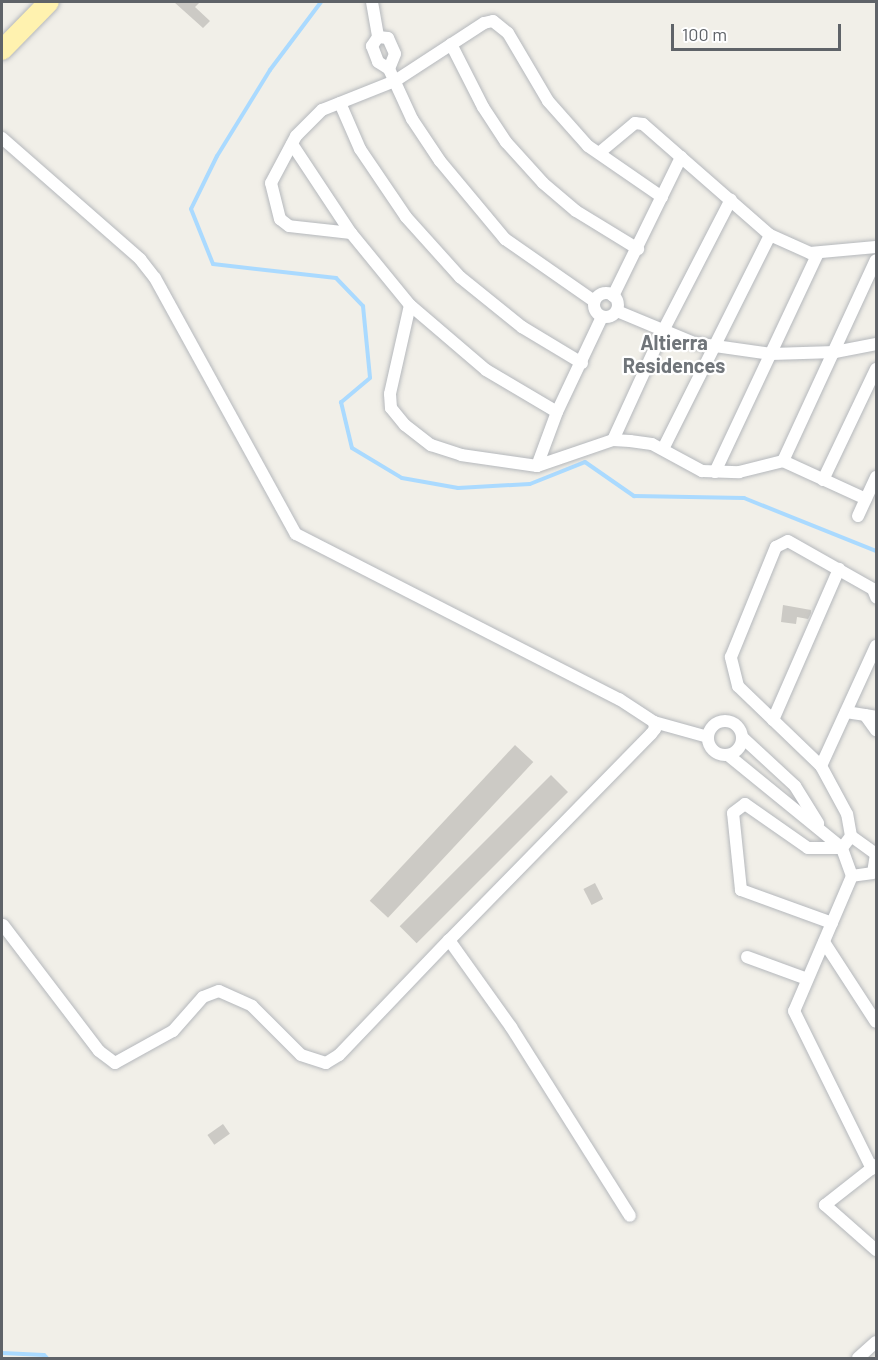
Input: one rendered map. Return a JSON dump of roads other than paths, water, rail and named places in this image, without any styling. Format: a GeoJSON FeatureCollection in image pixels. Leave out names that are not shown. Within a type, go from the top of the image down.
{"type":"FeatureCollection","features":[{"type":"Feature","properties":{"kind":"main road"},"geometry":{"type":"LineString","coordinates":[[2,50],[49,2]]}},
{"type":"Feature","properties":{"kind":"street"},"geometry":{"type":"LineString","coordinates":[[372,2],[378,36],[388,38],[395,54],[389,69],[412,119],[472,204],[505,239],[594,301]]}},
{"type":"Feature","properties":{"kind":"street"},"geometry":{"type":"LineString","coordinates":[[351,233],[289,226],[280,219],[271,183],[292,144],[307,122],[340,103],[395,81],[484,23],[494,21],[502,26],[548,101],[598,153],[662,197]]}},
{"type":"Feature","properties":{"kind":"street"},"geometry":{"type":"LineString","coordinates":[[451,44],[483,107],[506,141],[543,183],[576,211],[638,249]]}},
{"type":"Feature","properties":{"kind":"street"},"geometry":{"type":"LineString","coordinates":[[340,103],[360,149],[406,217],[460,277],[522,327],[582,363]]}},
{"type":"Feature","properties":{"kind":"street"},"geometry":{"type":"LineString","coordinates":[[598,153],[635,123],[643,124],[770,235],[818,253],[876,247]]}},
{"type":"Feature","properties":{"kind":"street"},"geometry":{"type":"LineString","coordinates":[[2,138],[141,260],[155,278],[296,534],[619,699],[654,722],[708,737]]}},
{"type":"Feature","properties":{"kind":"street"},"geometry":{"type":"LineString","coordinates":[[292,144],[351,233],[410,305],[486,370],[557,412]]}},
{"type":"Feature","properties":{"kind":"street"},"geometry":{"type":"LineString","coordinates":[[617,311],[614,296],[681,157]]}},
{"type":"Feature","properties":{"kind":"street"},"geometry":{"type":"LineString","coordinates":[[613,440],[663,331],[731,199]]}},
{"type":"Feature","properties":{"kind":"street"},"geometry":{"type":"LineString","coordinates":[[663,449],[770,235]]}},
{"type":"Feature","properties":{"kind":"street"},"geometry":{"type":"LineString","coordinates":[[715,472],[818,253]]}},
{"type":"Feature","properties":{"kind":"street"},"geometry":{"type":"LineString","coordinates":[[783,461],[876,260]]}},
{"type":"Feature","properties":{"kind":"street"},"geometry":{"type":"LineString","coordinates":[[602,317],[594,309],[594,301],[602,294],[614,296]]}},
{"type":"Feature","properties":{"kind":"street"},"geometry":{"type":"LineString","coordinates":[[410,305],[390,394],[391,408],[405,425],[431,445],[461,455],[537,466],[613,440],[663,449],[702,471],[715,472],[783,461],[866,500]]}},
{"type":"Feature","properties":{"kind":"street"},"geometry":{"type":"LineString","coordinates":[[537,466],[557,412],[602,317],[617,311],[663,331],[716,346],[771,354],[835,352],[876,344]]}},
{"type":"Feature","properties":{"kind":"street"},"geometry":{"type":"LineString","coordinates":[[823,480],[876,369]]}},
{"type":"Feature","properties":{"kind":"street"},"geometry":{"type":"LineString","coordinates":[[858,516],[876,477]]}},
{"type":"Feature","properties":{"kind":"street"},"geometry":{"type":"LineString","coordinates":[[842,848],[850,836],[847,814],[821,766],[738,686],[731,657],[776,547],[788,541],[873,589],[876,597]]}},
{"type":"Feature","properties":{"kind":"street"},"geometry":{"type":"LineString","coordinates":[[773,720],[839,569]]}},
{"type":"Feature","properties":{"kind":"street"},"geometry":{"type":"LineString","coordinates":[[821,766],[876,646]]}},
{"type":"Feature","properties":{"kind":"street"},"geometry":{"type":"LineString","coordinates":[[846,712],[871,716],[876,730]]}},
{"type":"Feature","properties":{"kind":"street"},"geometry":{"type":"LineString","coordinates":[[822,829],[795,786],[743,738],[737,724],[722,720],[710,729],[708,737],[714,751],[728,755],[822,829],[842,848],[852,876],[794,1011],[874,1167],[825,1205],[876,1250]]}},
{"type":"Feature","properties":{"kind":"street"},"geometry":{"type":"LineString","coordinates":[[3,925],[99,1051],[116,1064],[173,1031],[203,997],[219,992],[252,1006],[301,1055],[326,1063],[339,1055],[656,729],[654,722]]}},
{"type":"Feature","properties":{"kind":"street"},"geometry":{"type":"LineString","coordinates":[[728,755],[736,752],[743,738]]}},
{"type":"Feature","properties":{"kind":"street"},"geometry":{"type":"LineString","coordinates":[[832,924],[741,890],[733,813],[745,804],[808,848],[842,848]]}},
{"type":"Feature","properties":{"kind":"street"},"geometry":{"type":"LineString","coordinates":[[850,836],[876,854],[875,876],[852,876]]}},
{"type":"Feature","properties":{"kind":"street"},"geometry":{"type":"LineString","coordinates":[[449,940],[510,1027],[630,1216]]}},
{"type":"Feature","properties":{"kind":"street"},"geometry":{"type":"LineString","coordinates":[[824,942],[876,1022]]}},
{"type":"Feature","properties":{"kind":"street"},"geometry":{"type":"LineString","coordinates":[[747,957],[807,979]]}},
{"type":"Feature","properties":{"kind":"street"},"geometry":{"type":"LineString","coordinates":[[858,1359],[876,1342]]}},
{"type":"Feature","properties":{"kind":"waterway"},"geometry":{"type":"LineString","coordinates":[[321,2],[270,70],[217,156],[191,209],[213,264],[336,278],[363,306],[370,378],[341,402],[352,448],[402,478],[458,488],[530,484],[585,462],[634,496],[744,498],[876,551]]}},
{"type":"Feature","properties":{"kind":"waterway"},"geometry":{"type":"LineString","coordinates":[[2,1353],[44,1355],[47,1358]]}},
{"type":"Feature","properties":{"kind":"district","name":"Altierra Residences"},"geometry":{"type":"Point","coordinates":[674,354]}}]}
